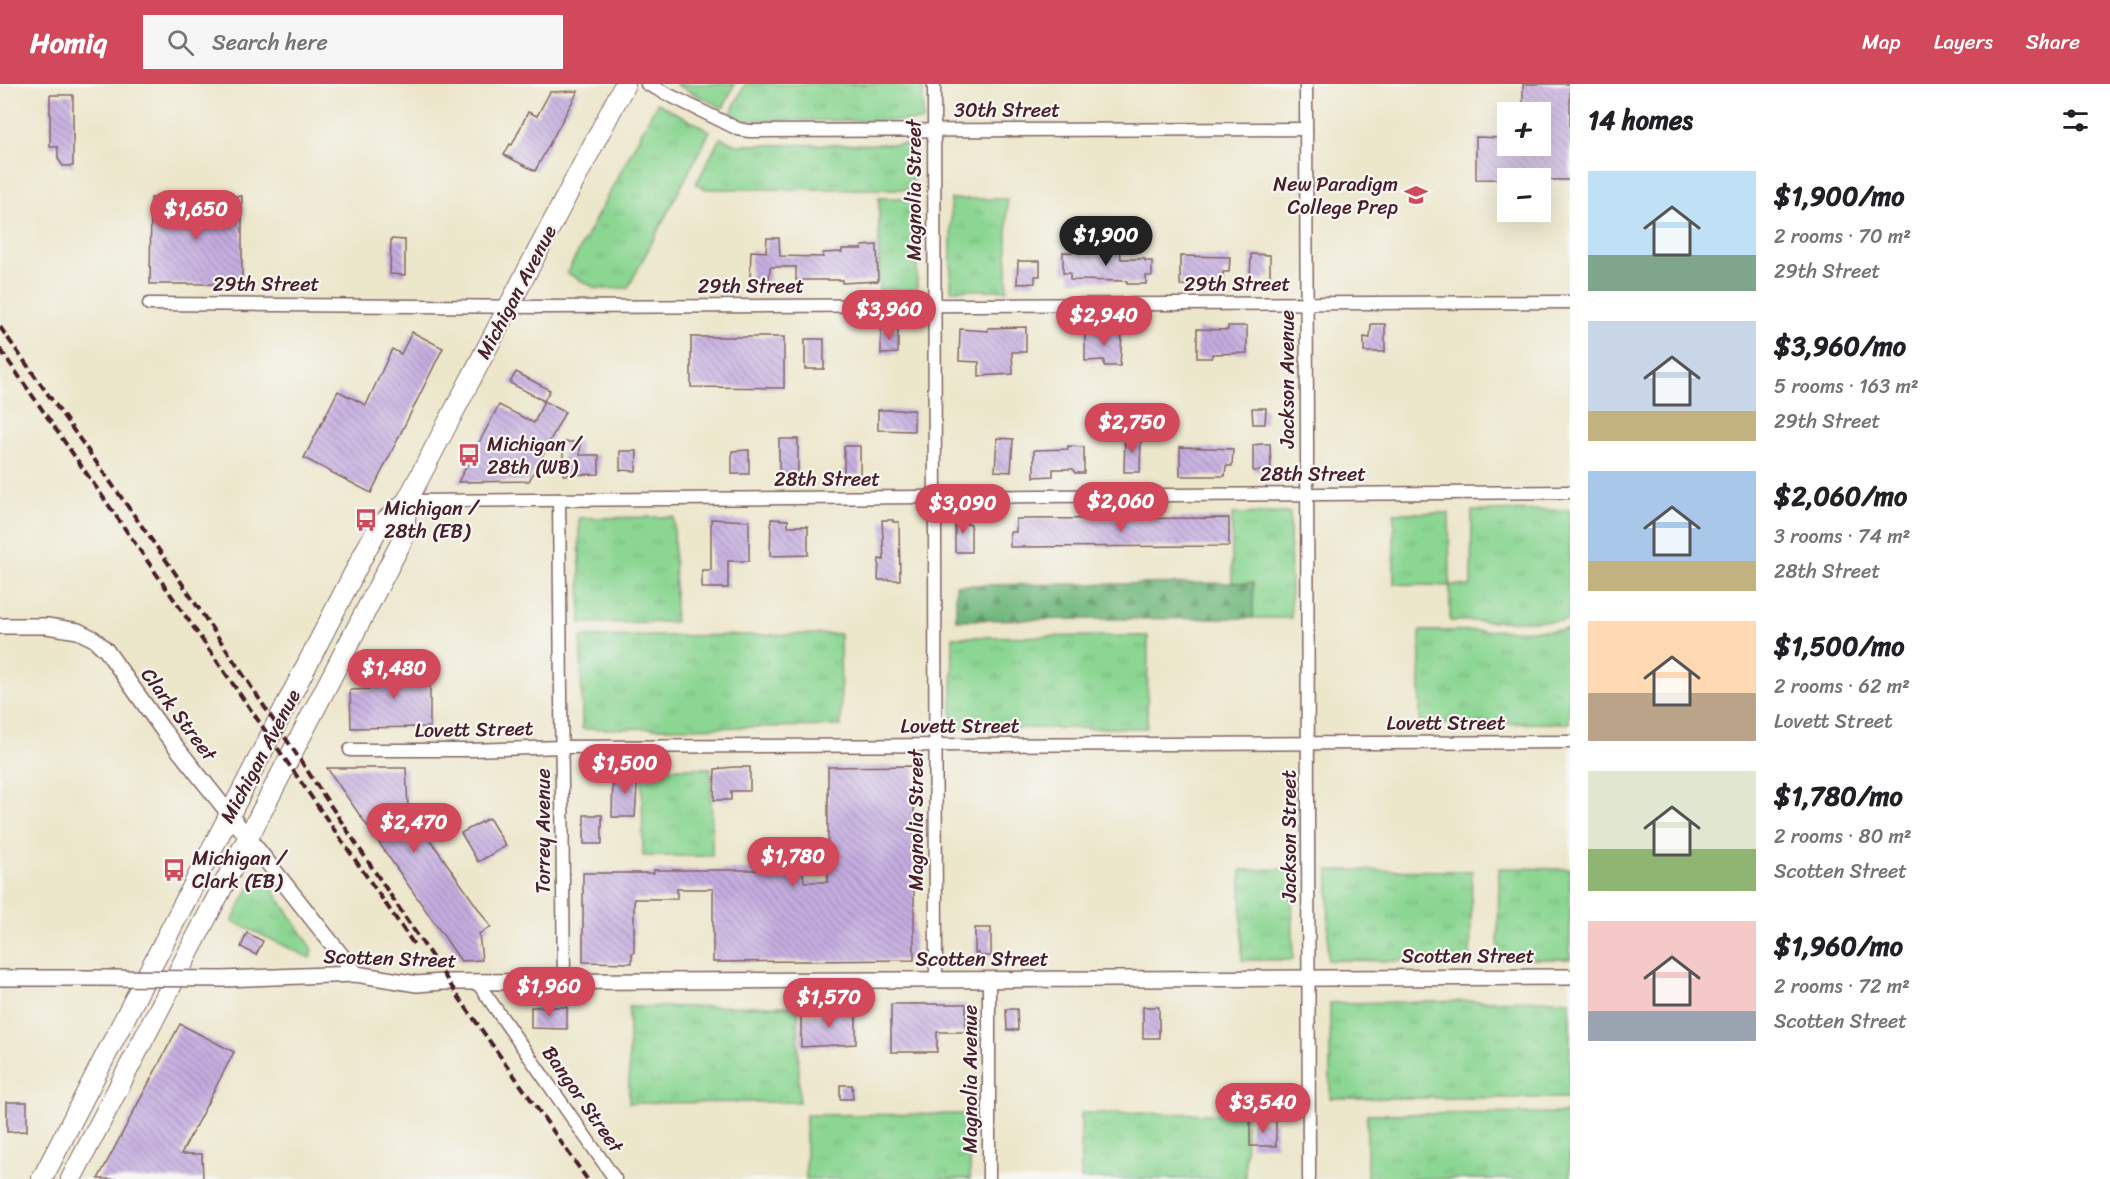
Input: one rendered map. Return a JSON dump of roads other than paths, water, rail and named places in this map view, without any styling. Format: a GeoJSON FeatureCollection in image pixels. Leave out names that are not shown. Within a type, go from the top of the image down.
{"type":"FeatureCollection","features":[{"type":"Feature","properties":{"kind":"main road","name":"Michigan Avenue"},"geometry":{"type":"LineString","coordinates":[[42,1179],[228,814],[315,652],[378,528],[407,501],[625,84]]}},
{"type":"Feature","properties":{"kind":"main road","name":"Michigan Avenue"},"geometry":{"type":"LineString","coordinates":[[71,1179],[403,539],[407,501]]}},
{"type":"Feature","properties":{"kind":"street","name":"30th Street"},"geometry":{"type":"LineString","coordinates":[[647,84],[738,129],[749,131],[1306,129]]}},
{"type":"Feature","properties":{"kind":"street","name":"Magnolia Street"},"geometry":{"type":"LineString","coordinates":[[934,84],[936,980]]}},
{"type":"Feature","properties":{"kind":"street","name":"Jackson Avenue"},"geometry":{"type":"LineString","coordinates":[[1306,84],[1307,494]]}},
{"type":"Feature","properties":{"kind":"street","name":"29th Street"},"geometry":{"type":"LineString","coordinates":[[149,303],[509,306],[1570,302]]}},
{"type":"Feature","properties":{"kind":"street","name":"28th Street"},"geometry":{"type":"LineString","coordinates":[[407,501],[1570,492]]}},
{"type":"Feature","properties":{"kind":"street","name":"Jackson Street"},"geometry":{"type":"LineString","coordinates":[[1307,494],[1309,1179]]}},
{"type":"Feature","properties":{"kind":"street","name":"Torrey Avenue"},"geometry":{"type":"LineString","coordinates":[[559,500],[564,982]]}},
{"type":"Feature","properties":{"kind":"street","name":"Clark Street"},"geometry":{"type":"LineString","coordinates":[[0,626],[47,626],[78,631],[94,639],[106,650],[162,729],[356,974]]}},
{"type":"Feature","properties":{"kind":"street","name":"Lovett Street"},"geometry":{"type":"LineString","coordinates":[[350,750],[1570,742]]}},
{"type":"Feature","properties":{"kind":"street","name":"Scotten Street"},"geometry":{"type":"LineString","coordinates":[[0,978],[223,979],[356,974],[417,984],[1570,977]]}},
{"type":"Feature","properties":{"kind":"street","name":"Magnolia Avenue"},"geometry":{"type":"LineString","coordinates":[[989,980],[989,1179]]}},
{"type":"Feature","properties":{"kind":"street","name":"Bangor Street"},"geometry":{"type":"LineString","coordinates":[[477,982],[615,1179]]}},
{"type":"Feature","properties":{"kind":"railway"},"geometry":{"type":"LineString","coordinates":[[0,327],[173,570],[462,1002],[587,1179]]}},
{"type":"Feature","properties":{"kind":"railway"},"geometry":{"type":"LineString","coordinates":[[0,349],[415,946]]}},
{"type":"Feature","properties":{"kind":"place","name":"New Paradigm College Prep"},"geometry":{"type":"Point","coordinates":[1416,195]}},
{"type":"Feature","properties":{"kind":"place","name":"Michigan / 28th (WB)"},"geometry":{"type":"Point","coordinates":[469,455]}},
{"type":"Feature","properties":{"kind":"place","name":"Michigan / 28th (EB)"},"geometry":{"type":"Point","coordinates":[366,520]}},
{"type":"Feature","properties":{"kind":"place","name":"Michigan / Clark (EB)"},"geometry":{"type":"Point","coordinates":[174,870]}}]}
